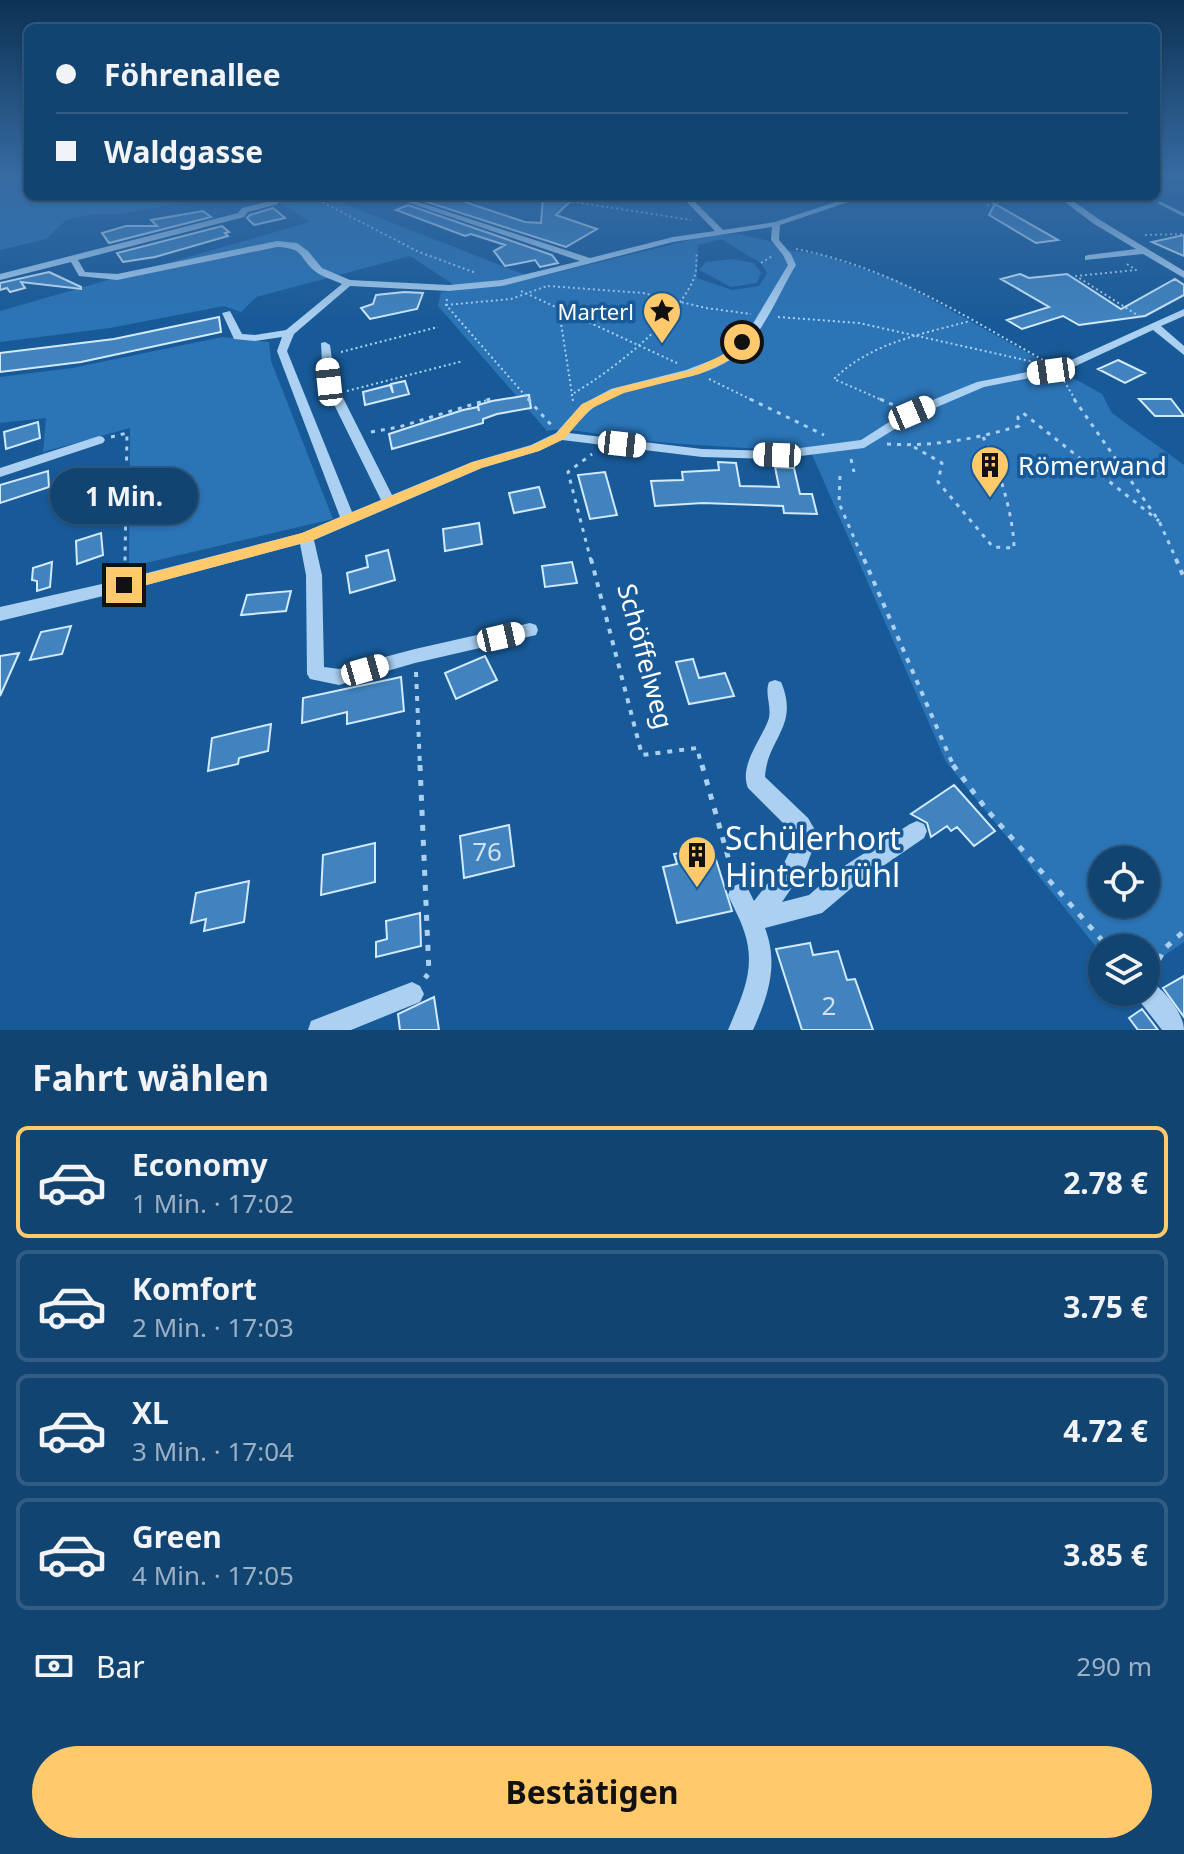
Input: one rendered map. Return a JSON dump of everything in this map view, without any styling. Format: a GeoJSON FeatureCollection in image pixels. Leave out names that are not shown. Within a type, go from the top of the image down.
{"type":"FeatureCollection","features":[{"type":"Feature","properties":{"kind":"street"},"geometry":{"type":"LineString","coordinates":[[0,277],[202,225]]}},
{"type":"Feature","properties":{"kind":"street"},"geometry":{"type":"LineString","coordinates":[[481,225],[590,261]]}},
{"type":"Feature","properties":{"kind":"street"},"geometry":{"type":"LineString","coordinates":[[713,225],[720,231]]}},
{"type":"Feature","properties":{"kind":"street"},"geometry":{"type":"LineString","coordinates":[[73,258],[82,274],[117,277],[277,244],[294,245],[319,270],[348,283],[449,288],[502,283],[720,231],[771,225]]}},
{"type":"Feature","properties":{"kind":"street"},"geometry":{"type":"LineString","coordinates":[[0,614],[306,537],[477,465],[535,448],[560,436],[586,407],[620,391],[696,372],[726,358],[758,327],[792,265],[779,245],[776,225]]}},
{"type":"Feature","properties":{"kind":"street"},"geometry":{"type":"LineString","coordinates":[[1104,225],[1184,275]]}},
{"type":"Feature","properties":{"kind":"street"},"geometry":{"type":"LineString","coordinates":[[740,231],[779,245]]}},
{"type":"Feature","properties":{"kind":"street"},"geometry":{"type":"LineString","coordinates":[[1088,258],[1143,251]]}},
{"type":"Feature","properties":{"kind":"street"},"geometry":{"type":"LineString","coordinates":[[348,283],[289,333],[282,351],[348,520]]}},
{"type":"Feature","properties":{"kind":"street"},"geometry":{"type":"LineString","coordinates":[[560,436],[702,453],[777,455],[864,444],[912,413],[981,384],[1056,370],[1184,312]]}},
{"type":"Feature","properties":{"kind":"street"},"geometry":{"type":"LineString","coordinates":[[227,313],[238,337],[289,333]]}},
{"type":"Feature","properties":{"kind":"street"},"geometry":{"type":"LineString","coordinates":[[1155,326],[1184,352]]}},
{"type":"Feature","properties":{"kind":"street"},"geometry":{"type":"LineString","coordinates":[[325,350],[329,382],[389,503]]}},
{"type":"Feature","properties":{"kind":"street"},"geometry":{"type":"LineString","coordinates":[[0,473],[99,440]]}},
{"type":"Feature","properties":{"kind":"street"},"geometry":{"type":"LineString","coordinates":[[306,537],[314,575],[316,674],[339,677],[530,630]]}},
{"type":"Feature","properties":{"kind":"street"},"geometry":{"type":"LineString","coordinates":[[752,920],[801,858],[808,835],[755,781],[756,767],[779,716],[775,688]]}},
{"type":"Feature","properties":{"kind":"street"},"geometry":{"type":"LineString","coordinates":[[752,920],[814,905],[846,878],[917,831]]}},
{"type":"Feature","properties":{"kind":"street"},"geometry":{"type":"LineString","coordinates":[[737,890],[752,920],[764,959],[755,1001],[740,1030]]}},
{"type":"Feature","properties":{"kind":"street"},"geometry":{"type":"LineString","coordinates":[[320,1030],[412,994]]}},
{"type":"Feature","properties":{"kind":"street"},"geometry":{"type":"LineString","coordinates":[[1158,1006],[1177,1030]]}},
{"type":"Feature","properties":{"kind":"path"},"geometry":{"type":"LineString","coordinates":[[367,225],[419,252],[502,283]]}},
{"type":"Feature","properties":{"kind":"path"},"geometry":{"type":"LineString","coordinates":[[1145,235],[1184,234]]}},
{"type":"Feature","properties":{"kind":"path"},"geometry":{"type":"LineString","coordinates":[[779,245],[822,254],[902,281],[1056,370],[1086,419],[1128,473],[1159,521],[1184,578]]}},
{"type":"Feature","properties":{"kind":"path"},"geometry":{"type":"LineString","coordinates":[[574,393],[597,379],[663,324],[695,277],[697,253]]}},
{"type":"Feature","properties":{"kind":"path"},"geometry":{"type":"LineString","coordinates":[[1112,255],[1136,270],[1076,276],[1155,326]]}},
{"type":"Feature","properties":{"kind":"path"},"geometry":{"type":"LineString","coordinates":[[446,305],[513,300],[532,295],[562,275],[562,268]]}},
{"type":"Feature","properties":{"kind":"path"},"geometry":{"type":"LineString","coordinates":[[548,286],[643,293],[677,303],[764,316],[859,323],[1028,360],[1056,370]]}},
{"type":"Feature","properties":{"kind":"path"},"geometry":{"type":"LineString","coordinates":[[446,305],[449,288]]}},
{"type":"Feature","properties":{"kind":"path"},"geometry":{"type":"LineString","coordinates":[[446,305],[560,436]]}},
{"type":"Feature","properties":{"kind":"path"},"geometry":{"type":"LineString","coordinates":[[558,308],[574,393],[572,411]]}},
{"type":"Feature","properties":{"kind":"path"},"geometry":{"type":"LineString","coordinates":[[912,413],[834,379],[844,366],[914,336],[973,320]]}},
{"type":"Feature","properties":{"kind":"path"},"geometry":{"type":"LineString","coordinates":[[325,350],[438,327]]}},
{"type":"Feature","properties":{"kind":"path"},"geometry":{"type":"LineString","coordinates":[[334,393],[393,381],[463,361]]}},
{"type":"Feature","properties":{"kind":"path"},"geometry":{"type":"LineString","coordinates":[[354,435],[399,427],[490,399]]}},
{"type":"Feature","properties":{"kind":"path"},"geometry":{"type":"LineString","coordinates":[[864,444],[914,447],[983,437],[1019,426],[1018,417],[1023,413],[1159,521]]}},
{"type":"Feature","properties":{"kind":"path"},"geometry":{"type":"LineString","coordinates":[[99,440],[127,433],[124,585]]}},
{"type":"Feature","properties":{"kind":"path"},"geometry":{"type":"LineString","coordinates":[[914,447],[942,463],[938,482],[993,547],[1014,548],[1015,524],[1002,493],[998,461],[983,437]]}},
{"type":"Feature","properties":{"kind":"path","name":"Schöffelweg"},"geometry":{"type":"LineString","coordinates":[[580,449],[595,452],[568,472],[642,755],[697,748],[737,890]]}},
{"type":"Feature","properties":{"kind":"path"},"geometry":{"type":"LineString","coordinates":[[840,476],[839,503],[954,767],[987,810],[1097,934]]}},
{"type":"Feature","properties":{"kind":"path"},"geometry":{"type":"LineString","coordinates":[[416,672],[429,973]]}},
{"type":"Feature","properties":{"kind":"path"},"geometry":{"type":"LineString","coordinates":[[1160,957],[1165,948],[1184,931]]}},
{"type":"Feature","properties":{"kind":"shaded area"},"geometry":{"type":"Polygon","coordinates":[[[0,225],[61,225],[46,239],[0,250],[0,225]]]}},
{"type":"Feature","properties":{"kind":"shaded area"},"geometry":{"type":"Polygon","coordinates":[[[299,225],[398,225],[533,278],[711,235],[738,234],[769,241],[781,249],[822,255],[896,280],[1102,394],[1112,413],[1184,465],[1184,942],[1160,958],[1160,934],[1088,934],[1088,937],[946,762],[811,452],[660,442],[565,430],[547,431],[438,306],[441,292],[462,290],[410,256],[256,297],[241,312],[224,306],[110,328],[0,342],[0,311],[299,225]],[[721,239],[698,245],[697,278],[732,290],[759,286],[767,273],[761,263],[721,239]]]}},
{"type":"Feature","properties":{"kind":"shaded area"},"geometry":{"type":"Polygon","coordinates":[[[732,259],[754,263],[761,272],[757,283],[731,287],[699,270],[706,262],[732,259]]]}},
{"type":"Feature","properties":{"kind":"shaded area"},"geometry":{"type":"Polygon","coordinates":[[[222,337],[269,342],[271,361],[333,519],[129,567],[130,428],[43,452],[46,418],[0,423],[0,377],[72,368],[222,337]]]}},
{"type":"Feature","properties":{"kind":"building"},"geometry":{"type":"Polygon","coordinates":[[[179,225],[109,243],[102,233],[126,226],[179,225]]]}},
{"type":"Feature","properties":{"kind":"building"},"geometry":{"type":"Polygon","coordinates":[[[436,225],[466,225],[552,255],[558,263],[540,267],[535,260],[505,266],[494,251],[505,245],[471,234],[465,236],[436,225]]]}},
{"type":"Feature","properties":{"kind":"building"},"geometry":{"type":"Polygon","coordinates":[[[498,225],[585,225],[597,229],[566,247],[498,225]]]}},
{"type":"Feature","properties":{"kind":"building"},"geometry":{"type":"Polygon","coordinates":[[[1006,225],[1032,225],[1058,240],[1036,243],[1006,225]]]}},
{"type":"Feature","properties":{"kind":"building"},"geometry":{"type":"Polygon","coordinates":[[[222,226],[229,232],[225,233],[228,236],[155,257],[123,262],[117,253],[222,226]]]}},
{"type":"Feature","properties":{"kind":"building"},"geometry":{"type":"Polygon","coordinates":[[[1184,235],[1184,256],[1152,242],[1184,235]]]}},
{"type":"Feature","properties":{"kind":"building"},"geometry":{"type":"Polygon","coordinates":[[[49,272],[81,289],[21,282],[25,288],[10,292],[7,288],[0,290],[0,283],[49,272]]]}},
{"type":"Feature","properties":{"kind":"building"},"geometry":{"type":"Polygon","coordinates":[[[1020,274],[1029,278],[1067,274],[1121,309],[1175,279],[1184,285],[1184,295],[1145,316],[1079,325],[1063,316],[1022,329],[1007,320],[1049,307],[1001,279],[1020,274]]]}},
{"type":"Feature","properties":{"kind":"building"},"geometry":{"type":"Polygon","coordinates":[[[423,293],[417,309],[370,319],[361,308],[373,304],[376,295],[423,293]]]}},
{"type":"Feature","properties":{"kind":"building"},"geometry":{"type":"Polygon","coordinates":[[[219,317],[221,332],[81,362],[0,372],[0,353],[114,339],[219,317]]]}},
{"type":"Feature","properties":{"kind":"building"},"geometry":{"type":"Polygon","coordinates":[[[1118,360],[1145,373],[1125,383],[1098,369],[1118,360]]]}},
{"type":"Feature","properties":{"kind":"building"},"geometry":{"type":"Polygon","coordinates":[[[405,381],[409,394],[365,405],[363,392],[390,385],[393,393],[391,384],[405,381]]]}},
{"type":"Feature","properties":{"kind":"building"},"geometry":{"type":"Polygon","coordinates":[[[529,395],[531,408],[497,414],[483,419],[483,423],[392,449],[389,434],[463,410],[478,407],[479,411],[478,405],[492,401],[529,395]]]}},
{"type":"Feature","properties":{"kind":"building"},"geometry":{"type":"Polygon","coordinates":[[[1139,399],[1171,399],[1184,416],[1155,416],[1139,399]]]}},
{"type":"Feature","properties":{"kind":"building"},"geometry":{"type":"Polygon","coordinates":[[[38,422],[40,438],[6,449],[4,432],[38,422]]]}},
{"type":"Feature","properties":{"kind":"building"},"geometry":{"type":"Polygon","coordinates":[[[718,462],[736,463],[740,486],[779,487],[775,467],[794,468],[800,494],[812,494],[817,514],[784,513],[783,506],[703,503],[655,506],[651,481],[683,480],[682,472],[719,470],[718,462]]]}},
{"type":"Feature","properties":{"kind":"building"},"geometry":{"type":"Polygon","coordinates":[[[48,471],[49,487],[0,503],[0,485],[48,471]]]}},
{"type":"Feature","properties":{"kind":"building"},"geometry":{"type":"Polygon","coordinates":[[[605,472],[617,515],[590,519],[578,475],[605,472]]]}},
{"type":"Feature","properties":{"kind":"building"},"geometry":{"type":"Polygon","coordinates":[[[539,487],[545,507],[514,513],[509,493],[539,487]]]}},
{"type":"Feature","properties":{"kind":"building"},"geometry":{"type":"Polygon","coordinates":[[[479,523],[482,544],[445,551],[443,529],[479,523]]]}},
{"type":"Feature","properties":{"kind":"building"},"geometry":{"type":"Polygon","coordinates":[[[101,533],[103,555],[77,564],[76,541],[101,533]]]}},
{"type":"Feature","properties":{"kind":"building"},"geometry":{"type":"Polygon","coordinates":[[[388,550],[395,580],[350,593],[347,573],[368,567],[366,556],[388,550]]]}},
{"type":"Feature","properties":{"kind":"building"},"geometry":{"type":"Polygon","coordinates":[[[52,562],[50,587],[37,591],[37,581],[32,580],[33,568],[52,562]]]}},
{"type":"Feature","properties":{"kind":"building"},"geometry":{"type":"Polygon","coordinates":[[[572,562],[577,583],[545,587],[542,566],[572,562]]]}},
{"type":"Feature","properties":{"kind":"building"},"geometry":{"type":"Polygon","coordinates":[[[291,591],[286,611],[241,615],[247,595],[291,591]]]}},
{"type":"Feature","properties":{"kind":"building"},"geometry":{"type":"Polygon","coordinates":[[[71,626],[62,654],[30,660],[41,632],[71,626]]]}},
{"type":"Feature","properties":{"kind":"building"},"geometry":{"type":"Polygon","coordinates":[[[19,653],[0,696],[0,656],[19,653]]]}},
{"type":"Feature","properties":{"kind":"building"},"geometry":{"type":"Polygon","coordinates":[[[485,656],[497,680],[456,699],[445,673],[485,656]]]}},
{"type":"Feature","properties":{"kind":"building"},"geometry":{"type":"Polygon","coordinates":[[[693,659],[699,678],[725,673],[734,696],[689,704],[676,662],[693,659]]]}},
{"type":"Feature","properties":{"kind":"building"},"geometry":{"type":"Polygon","coordinates":[[[401,677],[404,711],[347,724],[347,712],[302,723],[303,698],[401,677]]]}},
{"type":"Feature","properties":{"kind":"building"},"geometry":{"type":"Polygon","coordinates":[[[271,724],[268,751],[239,758],[238,764],[208,771],[212,738],[271,724]]]}},
{"type":"Feature","properties":{"kind":"building"},"geometry":{"type":"Polygon","coordinates":[[[954,785],[995,831],[974,846],[957,827],[951,831],[947,826],[931,837],[927,823],[911,814],[954,785]]]}},
{"type":"Feature","properties":{"kind":"building"},"geometry":{"type":"Polygon","coordinates":[[[509,825],[514,866],[464,878],[460,836],[509,825]]]}},
{"type":"Feature","properties":{"kind":"building"},"geometry":{"type":"Polygon","coordinates":[[[375,843],[375,882],[321,895],[323,855],[375,843]]]}},
{"type":"Feature","properties":{"kind":"building","name":"Schülerhort Hinterbrühl"},"geometry":{"type":"Polygon","coordinates":[[[712,847],[732,911],[677,923],[663,867],[677,864],[674,854],[712,847]]]}},
{"type":"Feature","properties":{"kind":"building"},"geometry":{"type":"Polygon","coordinates":[[[249,881],[244,922],[204,931],[206,919],[191,923],[196,893],[249,881]]]}},
{"type":"Feature","properties":{"kind":"building"},"geometry":{"type":"Polygon","coordinates":[[[420,913],[421,946],[376,957],[376,942],[387,939],[386,921],[420,913]]]}},
{"type":"Feature","properties":{"kind":"building"},"geometry":{"type":"Polygon","coordinates":[[[810,943],[813,955],[838,951],[847,980],[855,979],[873,1030],[802,1030],[776,949],[810,943]]]}},
{"type":"Feature","properties":{"kind":"building"},"geometry":{"type":"Polygon","coordinates":[[[1184,976],[1184,1017],[1163,988],[1184,976]]]}},
{"type":"Feature","properties":{"kind":"building"},"geometry":{"type":"Polygon","coordinates":[[[434,997],[439,1030],[400,1030],[398,1014],[434,997]]]}},
{"type":"Feature","properties":{"kind":"building"},"geometry":{"type":"Polygon","coordinates":[[[1142,1009],[1158,1030],[1138,1030],[1129,1018],[1142,1009]]]}},
{"type":"Feature","properties":{"kind":"place","name":"Marterl"},"geometry":{"type":"Point","coordinates":[662,345]}},
{"type":"Feature","properties":{"kind":"place","name":"Römerwand"},"geometry":{"type":"Point","coordinates":[990,499]}},
{"type":"Feature","properties":{"kind":"place","name":"Schülerhort Hinterbrühl"},"geometry":{"type":"Point","coordinates":[697,889]}},
{"type":"Feature","properties":{"kind":"route"},"geometry":{"type":"LineString","coordinates":[[124,585],[306,537],[477,465],[535,448],[560,436],[586,407],[620,391],[696,372],[726,358],[742,342]]}}]}
